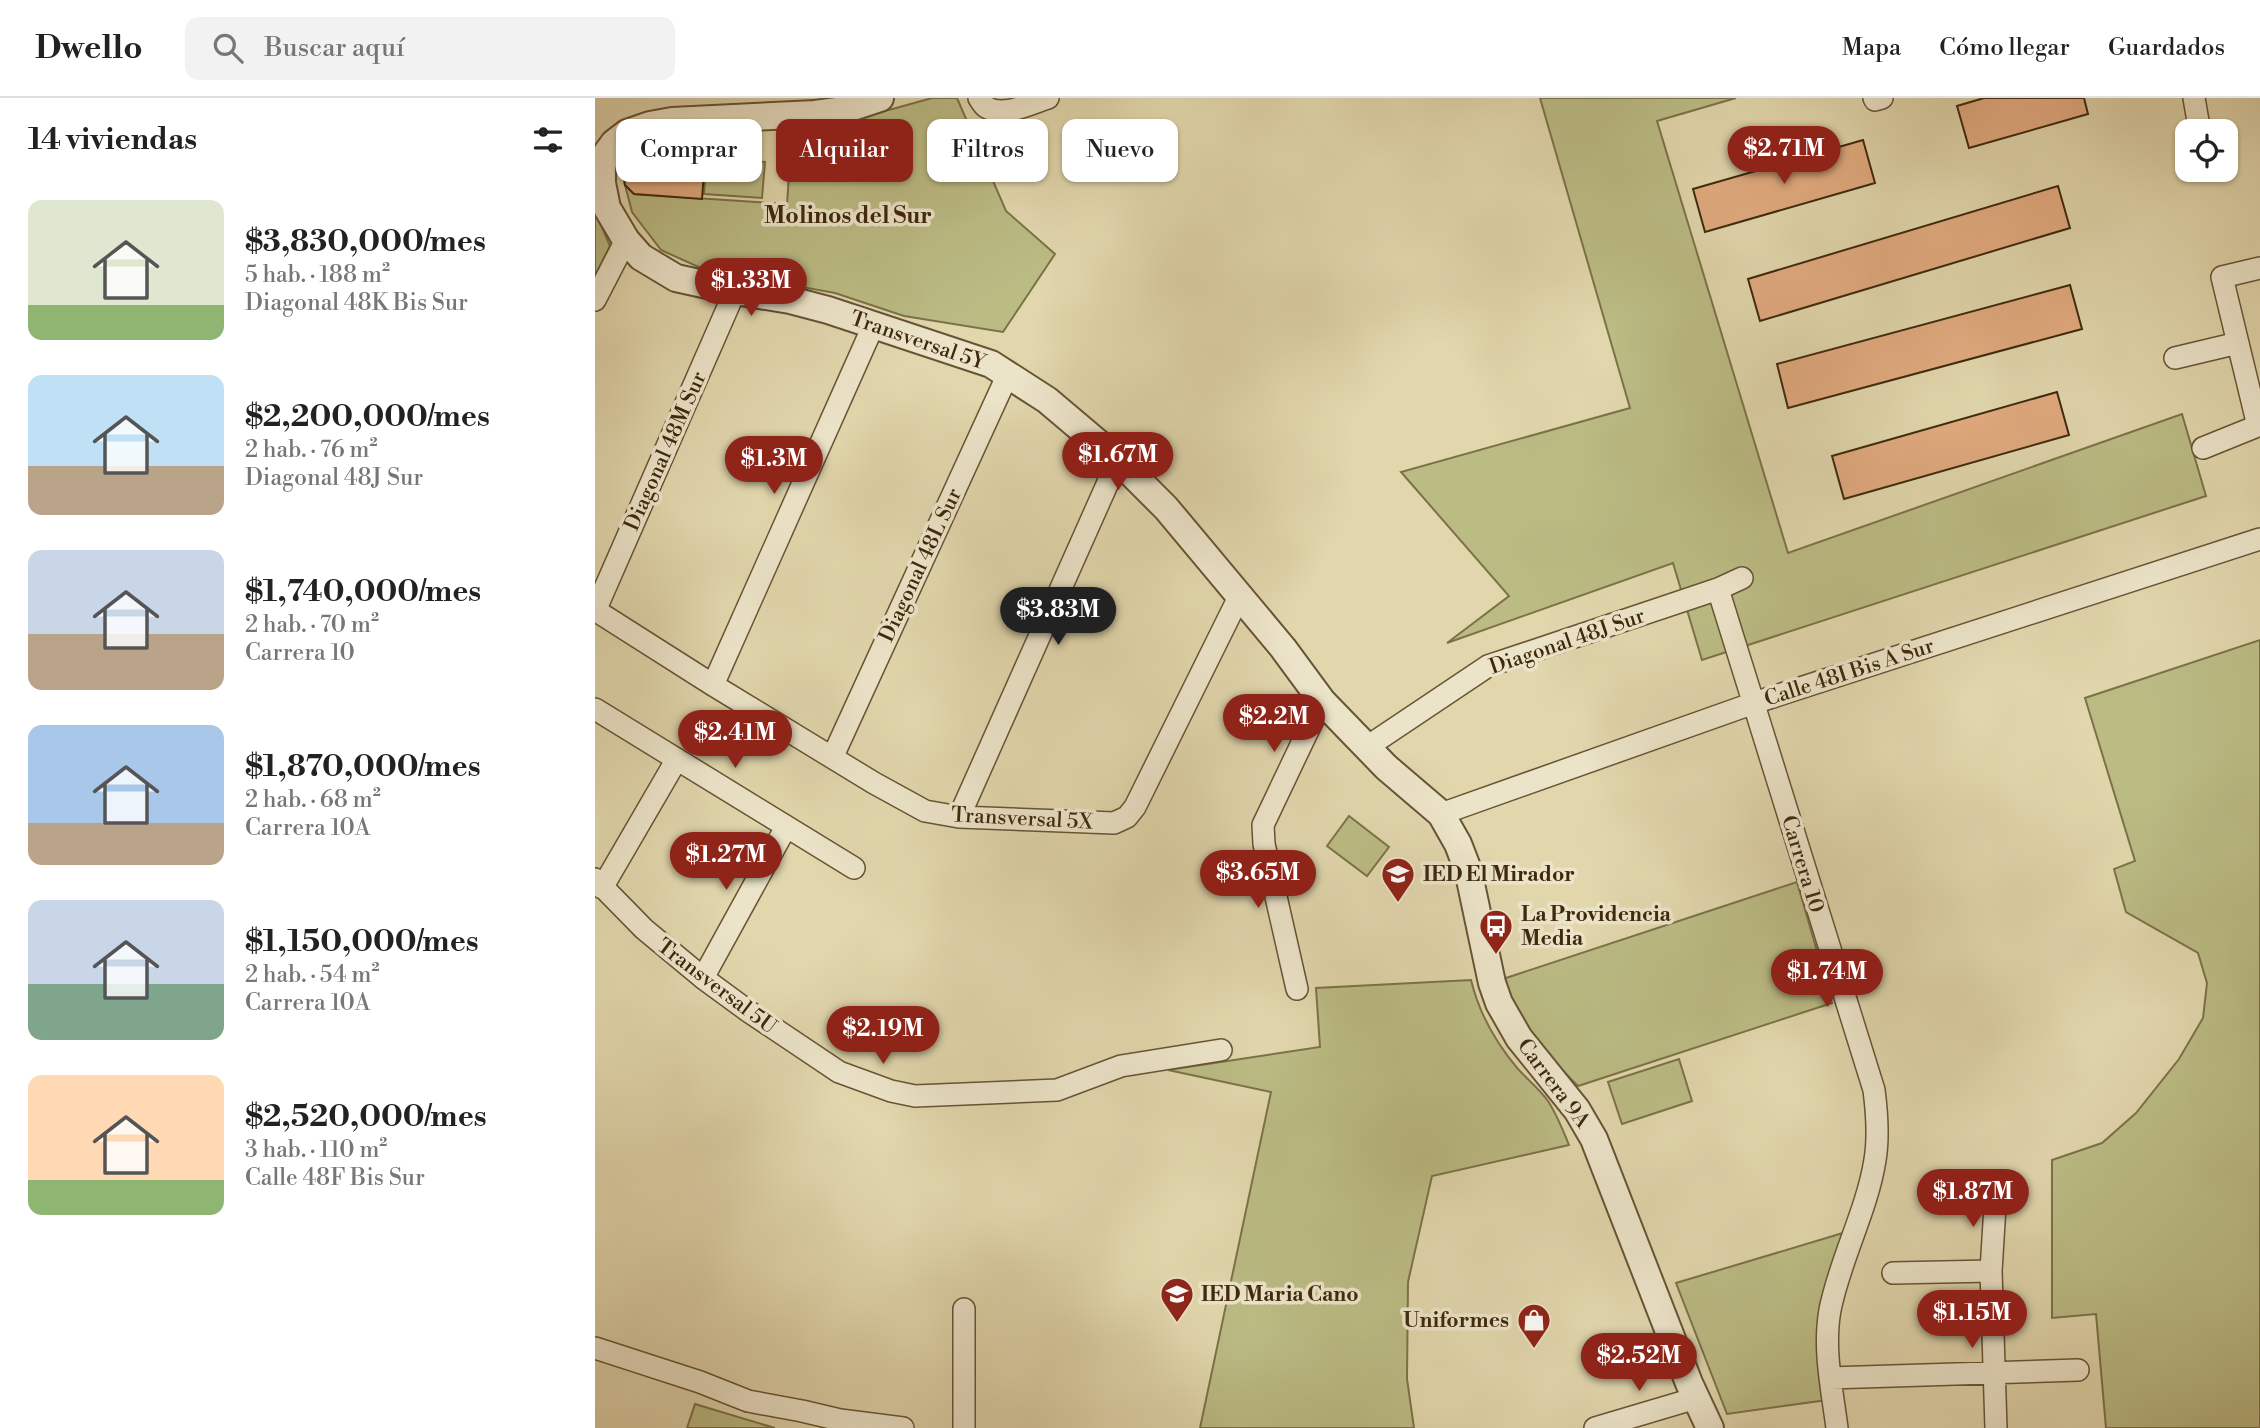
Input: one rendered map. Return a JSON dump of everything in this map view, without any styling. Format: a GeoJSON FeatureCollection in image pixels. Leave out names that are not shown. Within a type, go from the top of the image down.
{"type":"FeatureCollection","features":[{"type":"Feature","properties":{"kind":"street"},"geometry":{"type":"LineString","coordinates":[[599,168],[614,143],[627,133],[650,125],[769,107],[844,110],[880,98]]}},
{"type":"Feature","properties":{"kind":"street"},"geometry":{"type":"LineString","coordinates":[[979,98],[986,107],[999,110],[1048,98]]}},
{"type":"Feature","properties":{"kind":"street"},"geometry":{"type":"LineString","coordinates":[[2194,98],[2198,119]]}},
{"type":"Feature","properties":{"kind":"street","name":"Transversal 5Y"},"geometry":{"type":"LineString","coordinates":[[599,168],[607,208],[626,240],[641,257],[676,278],[790,300],[874,324],[991,363],[1047,400],[1118,460],[1166,508],[1283,648],[1322,701],[1395,775],[1441,814]]}},
{"type":"Feature","properties":{"kind":"street"},"geometry":{"type":"LineString","coordinates":[[595,300],[626,240]]}},
{"type":"Feature","properties":{"kind":"street"},"geometry":{"type":"LineString","coordinates":[[2203,447],[2259,425],[2222,277],[2260,268]]}},
{"type":"Feature","properties":{"kind":"street","name":"Diagonal 48M Sur"},"geometry":{"type":"LineString","coordinates":[[595,610],[735,291]]}},
{"type":"Feature","properties":{"kind":"street"},"geometry":{"type":"LineString","coordinates":[[713,685],[874,324]]}},
{"type":"Feature","properties":{"kind":"street"},"geometry":{"type":"LineString","coordinates":[[2175,358],[2238,343]]}},
{"type":"Feature","properties":{"kind":"street","name":"Diagonal 48L Sur"},"geometry":{"type":"LineString","coordinates":[[833,756],[1008,374]]}},
{"type":"Feature","properties":{"kind":"street"},"geometry":{"type":"LineString","coordinates":[[959,817],[1118,460]]}},
{"type":"Feature","properties":{"kind":"street","name":"Calle 48I Bis A Sur"},"geometry":{"type":"LineString","coordinates":[[1441,814],[1754,703],[2260,539]]}},
{"type":"Feature","properties":{"kind":"street","name":"Diagonal 48J Sur"},"geometry":{"type":"LineString","coordinates":[[1367,747],[1488,666],[1718,589],[1742,578]]}},
{"type":"Feature","properties":{"kind":"street","name":"Carrera 10"},"geometry":{"type":"LineString","coordinates":[[1718,589],[1874,1090],[1877,1113],[1875,1161],[1829,1313],[1827,1345],[1837,1428]]}},
{"type":"Feature","properties":{"kind":"street","name":"Transversal 5X"},"geometry":{"type":"LineString","coordinates":[[595,610],[713,685],[925,811],[959,817],[1114,823],[1127,817],[1135,807],[1239,597]]}},
{"type":"Feature","properties":{"kind":"street"},"geometry":{"type":"LineString","coordinates":[[1297,989],[1264,844],[1263,825],[1322,701]]}},
{"type":"Feature","properties":{"kind":"street"},"geometry":{"type":"LineString","coordinates":[[595,709],[854,868]]}},
{"type":"Feature","properties":{"kind":"street"},"geometry":{"type":"LineString","coordinates":[[599,884],[677,759]]}},
{"type":"Feature","properties":{"kind":"street","name":"Carrera 9A"},"geometry":{"type":"LineString","coordinates":[[1441,814],[1458,844],[1468,870],[1492,983],[1499,1003],[1519,1038],[1577,1110],[1594,1139],[1710,1428]]}},
{"type":"Feature","properties":{"kind":"street"},"geometry":{"type":"LineString","coordinates":[[703,978],[786,827]]}},
{"type":"Feature","properties":{"kind":"street","name":"Transversal 5U"},"geometry":{"type":"LineString","coordinates":[[599,884],[644,929],[703,978],[784,1037],[839,1072],[891,1091],[915,1096],[1057,1090],[1121,1066],[1221,1051]]}},
{"type":"Feature","properties":{"kind":"street"},"geometry":{"type":"LineString","coordinates":[[1996,1190],[1991,1271],[1996,1428]]}},
{"type":"Feature","properties":{"kind":"street"},"geometry":{"type":"LineString","coordinates":[[1893,1273],[1991,1271]]}},
{"type":"Feature","properties":{"kind":"street"},"geometry":{"type":"LineString","coordinates":[[964,1309],[964,1428]]}},
{"type":"Feature","properties":{"kind":"street"},"geometry":{"type":"LineString","coordinates":[[595,1348],[700,1382],[748,1401],[802,1410],[840,1420],[903,1428]]}},
{"type":"Feature","properties":{"kind":"street"},"geometry":{"type":"LineString","coordinates":[[1830,1378],[2078,1370]]}},
{"type":"Feature","properties":{"kind":"street"},"geometry":{"type":"LineString","coordinates":[[1595,1428],[1696,1398]]}},
{"type":"Feature","properties":{"kind":"green space"},"geometry":{"type":"Polygon","coordinates":[[[932,98],[957,98],[966,119],[927,119],[927,182],[993,182],[1006,211],[1055,254],[1003,332],[904,316],[835,293],[703,269],[661,250],[632,212],[625,185],[634,194],[787,204],[788,182],[913,182],[913,119],[825,119],[878,113],[932,98]]]}},
{"type":"Feature","properties":{"kind":"green space"},"geometry":{"type":"Polygon","coordinates":[[[1540,98],[1736,98],[1657,121],[1788,553],[2182,414],[2206,496],[1702,660],[1673,563],[1447,643],[1509,596],[1401,472],[1630,408],[1540,98]]]}},
{"type":"Feature","properties":{"kind":"green space"},"geometry":{"type":"Polygon","coordinates":[[[762,162],[765,162],[762,198],[704,194],[705,182],[762,182],[762,162]]]}},
{"type":"Feature","properties":{"kind":"green space"},"geometry":{"type":"Polygon","coordinates":[[[595,211],[610,246],[595,276],[595,211]]]}},
{"type":"Feature","properties":{"kind":"green space"},"geometry":{"type":"Polygon","coordinates":[[[2260,640],[2260,1428],[2106,1428],[2096,1314],[2052,1318],[2052,1160],[2102,1143],[2136,1113],[2179,1059],[2203,1018],[2207,983],[2198,953],[2126,912],[2114,869],[2135,861],[2085,698],[2260,640]]]}},
{"type":"Feature","properties":{"kind":"green space"},"geometry":{"type":"Polygon","coordinates":[[[1349,816],[1389,847],[1367,876],[1327,846],[1349,816]]]}},
{"type":"Feature","properties":{"kind":"green space"},"geometry":{"type":"Polygon","coordinates":[[[1797,882],[1832,1003],[1578,1086],[1534,1037],[1517,1010],[1503,979],[1797,882]]]}},
{"type":"Feature","properties":{"kind":"green space"},"geometry":{"type":"Polygon","coordinates":[[[1471,980],[1484,1016],[1496,1038],[1518,1069],[1548,1101],[1569,1145],[1432,1176],[1408,1282],[1407,1379],[1414,1428],[1200,1428],[1271,1092],[1168,1070],[1320,1047],[1316,988],[1471,980]]]}},
{"type":"Feature","properties":{"kind":"green space"},"geometry":{"type":"Polygon","coordinates":[[[1679,1059],[1692,1101],[1622,1124],[1608,1082],[1679,1059]]]}},
{"type":"Feature","properties":{"kind":"green space"},"geometry":{"type":"Polygon","coordinates":[[[1843,1233],[1827,1400],[1727,1414],[1676,1283],[1843,1233]]]}},
{"type":"Feature","properties":{"kind":"green space"},"geometry":{"type":"Polygon","coordinates":[[[695,1404],[775,1428],[687,1428],[695,1404]]]}},
{"type":"Feature","properties":{"kind":"building"},"geometry":{"type":"Polygon","coordinates":[[[1984,98],[2084,98],[2088,114],[1969,148],[1957,106],[1984,98]]]}},
{"type":"Feature","properties":{"kind":"building"},"geometry":{"type":"Polygon","coordinates":[[[1863,140],[1875,183],[1705,232],[1693,189],[1863,140]]]}},
{"type":"Feature","properties":{"kind":"building"},"geometry":{"type":"Polygon","coordinates":[[[625,182],[703,182],[702,199],[634,194],[625,182]]]}},
{"type":"Feature","properties":{"kind":"building"},"geometry":{"type":"Polygon","coordinates":[[[2058,186],[2070,228],[1760,321],[1748,279],[2058,186]]]}},
{"type":"Feature","properties":{"kind":"building"},"geometry":{"type":"Polygon","coordinates":[[[2070,285],[2082,329],[1788,408],[1777,364],[2070,285]]]}},
{"type":"Feature","properties":{"kind":"building"},"geometry":{"type":"Polygon","coordinates":[[[2057,392],[2069,435],[1844,499],[1832,456],[2057,392]]]}},
{"type":"Feature","properties":{"kind":"place","name":"IED El Mirador"},"geometry":{"type":"Point","coordinates":[1398,904]}},
{"type":"Feature","properties":{"kind":"place","name":"La Providencia Media"},"geometry":{"type":"Point","coordinates":[1496,956]}},
{"type":"Feature","properties":{"kind":"place","name":"IED Maria Cano"},"geometry":{"type":"Point","coordinates":[1177,1324]}},
{"type":"Feature","properties":{"kind":"place","name":"Uniformes"},"geometry":{"type":"Point","coordinates":[1534,1350]}},
{"type":"Feature","properties":{"kind":"district","name":"Molinos del Sur"},"geometry":{"type":"Point","coordinates":[848,215]}}]}
